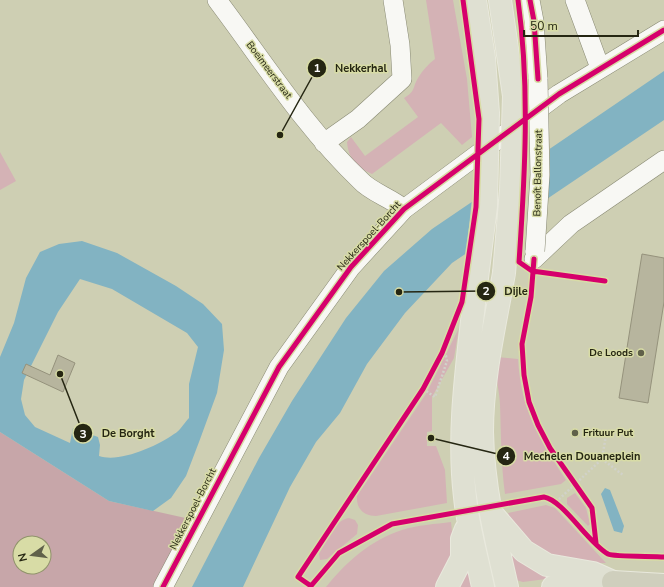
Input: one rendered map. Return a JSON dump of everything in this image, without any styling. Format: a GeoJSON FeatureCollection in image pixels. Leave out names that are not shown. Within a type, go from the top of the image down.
{"type":"FeatureCollection","features":[{"type":"Feature","properties":{"kind":"highway"},"geometry":{"type":"LineString","coordinates":[[613,582],[664,585]]}},
{"type":"Feature","properties":{"kind":"main road"},"geometry":{"type":"LineString","coordinates":[[475,0],[484,58],[488,113],[486,206],[463,408],[463,480],[468,520],[483,587]]}},
{"type":"Feature","properties":{"kind":"main road"},"geometry":{"type":"LineString","coordinates":[[500,0],[514,96],[511,190],[504,273],[484,389],[482,431],[483,459],[489,511],[507,587]]}},
{"type":"Feature","properties":{"kind":"main road"},"geometry":{"type":"LineString","coordinates":[[489,511],[524,551],[547,565],[593,573],[613,582]]}},
{"type":"Feature","properties":{"kind":"main road"},"geometry":{"type":"LineString","coordinates":[[447,587],[462,558],[462,539],[468,520]]}},
{"type":"Feature","properties":{"kind":"main road"},"geometry":{"type":"LineString","coordinates":[[553,587],[613,582]]}},
{"type":"Feature","properties":{"kind":"street","name":"Boeimeerstraat"},"geometry":{"type":"LineString","coordinates":[[217,0],[324,143],[362,183],[399,205]]}},
{"type":"Feature","properties":{"kind":"street"},"geometry":{"type":"LineString","coordinates":[[324,143],[358,119],[402,79],[400,45],[393,0]]}},
{"type":"Feature","properties":{"kind":"street","name":"Benoît Ballonstraat"},"geometry":{"type":"LineString","coordinates":[[530,0],[534,21],[538,79],[540,174],[535,255],[571,224],[664,160]]}},
{"type":"Feature","properties":{"kind":"street"},"geometry":{"type":"LineString","coordinates":[[576,0],[600,68]]}},
{"type":"Feature","properties":{"kind":"street","name":"Nekkerspoel-Borcht"},"geometry":{"type":"LineString","coordinates":[[163,587],[279,367],[351,267],[399,205],[559,94],[664,30]]}},
{"type":"Feature","properties":{"kind":"path"},"geometry":{"type":"LineString","coordinates":[[439,359],[445,347]]}},
{"type":"Feature","properties":{"kind":"path"},"geometry":{"type":"LineString","coordinates":[[423,389],[435,396],[447,360],[446,356],[442,353]]}},
{"type":"Feature","properties":{"kind":"path"},"geometry":{"type":"LineString","coordinates":[[419,395],[426,383]]}},
{"type":"Feature","properties":{"kind":"path"},"geometry":{"type":"LineString","coordinates":[[556,502],[602,459],[606,435]]}},
{"type":"Feature","properties":{"kind":"path"},"geometry":{"type":"LineString","coordinates":[[602,459],[623,475]]}},
{"type":"Feature","properties":{"kind":"path"},"geometry":{"type":"LineString","coordinates":[[570,477],[579,489]]}},
{"type":"Feature","properties":{"kind":"path"},"geometry":{"type":"LineString","coordinates":[[550,498],[561,508]]}},
{"type":"Feature","properties":{"kind":"shaded area"},"geometry":{"type":"Polygon","coordinates":[[[426,0],[453,0],[467,79],[472,137],[462,145],[441,123],[372,174],[362,169],[354,162],[349,153],[347,142],[351,137],[365,156],[418,117],[404,98],[412,91],[422,72],[435,59],[426,0]]]}},
{"type":"Feature","properties":{"kind":"shaded area"},"geometry":{"type":"Polygon","coordinates":[[[0,152],[16,181],[0,190],[0,152]]]}},
{"type":"Feature","properties":{"kind":"shaded area"},"geometry":{"type":"Polygon","coordinates":[[[459,328],[454,358],[432,397],[432,431],[427,432],[427,446],[436,446],[445,470],[447,503],[376,516],[364,513],[359,508],[357,496],[426,394],[459,328]]]}},
{"type":"Feature","properties":{"kind":"shaded area"},"geometry":{"type":"Polygon","coordinates":[[[497,357],[518,359],[523,394],[527,409],[540,437],[566,480],[561,484],[505,494],[500,404],[496,376],[497,357]]]}},
{"type":"Feature","properties":{"kind":"shaded area"},"geometry":{"type":"Polygon","coordinates":[[[0,432],[109,501],[190,519],[153,587],[0,587],[0,432]]]}},
{"type":"Feature","properties":{"kind":"shaded area"},"geometry":{"type":"Polygon","coordinates":[[[575,493],[586,508],[590,524],[588,526],[567,504],[567,498],[575,493]]]}},
{"type":"Feature","properties":{"kind":"shaded area"},"geometry":{"type":"Polygon","coordinates":[[[546,505],[555,508],[606,563],[566,563],[546,557],[514,528],[508,513],[546,505]]]}},
{"type":"Feature","properties":{"kind":"shaded area"},"geometry":{"type":"Polygon","coordinates":[[[349,518],[355,520],[358,525],[357,534],[327,559],[320,560],[319,554],[331,532],[339,522],[349,518]]]}},
{"type":"Feature","properties":{"kind":"shaded area"},"geometry":{"type":"Polygon","coordinates":[[[451,522],[454,551],[437,587],[326,587],[334,577],[360,552],[380,539],[408,528],[451,522]]]}},
{"type":"Feature","properties":{"kind":"shaded area"},"geometry":{"type":"Polygon","coordinates":[[[509,548],[549,575],[546,579],[523,582],[516,580],[509,548]]]}},
{"type":"Feature","properties":{"kind":"shaded area"},"geometry":{"type":"Polygon","coordinates":[[[463,569],[471,569],[475,587],[454,587],[463,569]]]}},
{"type":"Feature","properties":{"kind":"water"},"geometry":{"type":"Polygon","coordinates":[[[664,71],[664,120],[452,263],[405,313],[367,364],[340,413],[316,442],[290,487],[243,587],[192,587],[259,458],[292,401],[346,318],[384,271],[432,229],[664,71]]]}},
{"type":"Feature","properties":{"kind":"water"},"geometry":{"type":"Polygon","coordinates":[[[82,241],[117,253],[176,286],[203,304],[222,324],[224,350],[217,393],[199,442],[186,476],[171,498],[153,511],[109,501],[0,432],[0,357],[14,323],[26,278],[40,252],[59,244],[82,241]],[[80,279],[58,312],[24,380],[21,399],[25,415],[35,427],[70,443],[73,428],[98,437],[100,445],[99,456],[108,458],[127,455],[148,448],[167,439],[182,427],[189,418],[189,384],[198,347],[187,333],[112,289],[80,279]]]}},
{"type":"Feature","properties":{"kind":"water"},"geometry":{"type":"Polygon","coordinates":[[[605,488],[610,490],[624,526],[622,533],[614,531],[601,494],[605,488]]]}},
{"type":"Feature","properties":{"kind":"pier"},"geometry":{"type":"Polygon","coordinates":[[[550,145],[548,200],[466,256],[472,198],[550,145]]]}},
{"type":"Feature","properties":{"kind":"building","name":"De Loods"},"geometry":{"type":"Polygon","coordinates":[[[642,254],[664,258],[664,302],[648,403],[619,398],[642,254]]]}},
{"type":"Feature","properties":{"kind":"building"},"geometry":{"type":"Polygon","coordinates":[[[58,355],[75,363],[63,392],[22,373],[26,364],[50,375],[58,355]]]}},
{"type":"Feature","properties":{"kind":"cycle path"},"geometry":{"type":"LineString","coordinates":[[311,586],[298,577],[423,389],[442,353],[462,302],[476,207],[479,119],[463,0]]}},
{"type":"Feature","properties":{"kind":"cycle path"},"geometry":{"type":"LineString","coordinates":[[518,0],[522,33],[525,98],[523,197],[519,262],[532,271],[605,281]]}},
{"type":"Feature","properties":{"kind":"cycle path"},"geometry":{"type":"LineString","coordinates":[[530,0],[534,21],[538,79]]}},
{"type":"Feature","properties":{"kind":"cycle path"},"geometry":{"type":"LineString","coordinates":[[163,587],[279,367],[351,267],[404,209],[559,94],[664,30]]}},
{"type":"Feature","properties":{"kind":"cycle path"},"geometry":{"type":"LineString","coordinates":[[534,259],[531,297],[522,344],[524,375],[529,402],[538,425],[550,448],[592,508],[596,543]]}},
{"type":"Feature","properties":{"kind":"cycle path"},"geometry":{"type":"LineString","coordinates":[[310,587],[339,553],[392,524],[544,497],[551,500],[567,513],[592,541],[608,554],[618,556],[664,557]]}},
{"type":"Feature","properties":{"kind":"place","name":"Nekkerhal"},"geometry":{"type":"Point","coordinates":[280,135]}},
{"type":"Feature","properties":{"kind":"place","name":"Dijle"},"geometry":{"type":"Point","coordinates":[399,292]}},
{"type":"Feature","properties":{"kind":"place","name":"De Loods"},"geometry":{"type":"Point","coordinates":[641,353]}},
{"type":"Feature","properties":{"kind":"place","name":"De Borght"},"geometry":{"type":"Point","coordinates":[60,374]}},
{"type":"Feature","properties":{"kind":"place","name":"Frituur Put"},"geometry":{"type":"Point","coordinates":[575,433]}},
{"type":"Feature","properties":{"kind":"place","name":"Mechelen Douaneplein"},"geometry":{"type":"Point","coordinates":[431,438]}}]}
